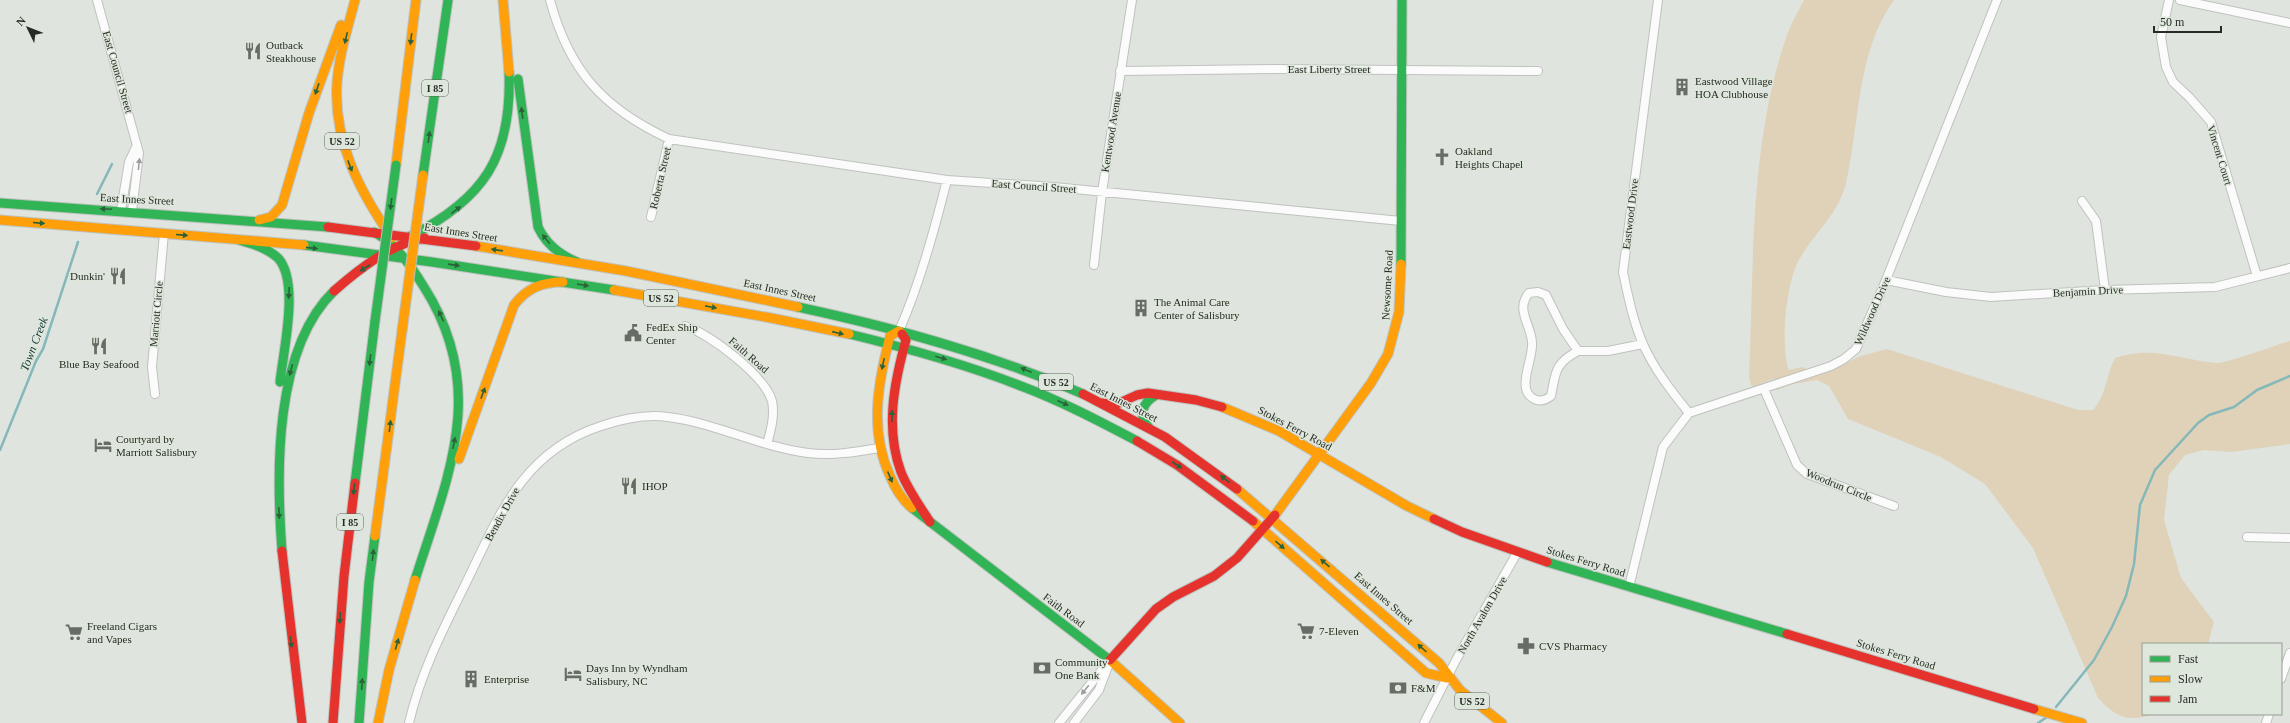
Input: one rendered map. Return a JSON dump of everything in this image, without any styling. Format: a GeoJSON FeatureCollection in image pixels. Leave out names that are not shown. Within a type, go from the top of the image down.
{"type":"FeatureCollection","features":[{"type":"Feature","properties":{"kind":"main road"},"geometry":{"type":"LineString","coordinates":[[259,220],[273,216],[282,205],[309,113],[350,0]]}},
{"type":"Feature","properties":{"kind":"main road","name":"US 52"},"geometry":{"type":"LineString","coordinates":[[355,0],[338,74],[337,91],[339,123],[346,154],[354,177],[396,246],[416,260],[563,282],[750,315],[888,344],[998,376],[1058,401],[1107,424],[1192,474],[1263,531],[1426,673],[1447,678]]}},
{"type":"Feature","properties":{"kind":"main road","name":"I 85"},"geometry":{"type":"LineString","coordinates":[[332,723],[344,576],[416,0]]}},
{"type":"Feature","properties":{"kind":"main road","name":"I 85"},"geometry":{"type":"LineString","coordinates":[[359,723],[369,582],[423,175],[448,0]]}},
{"type":"Feature","properties":{"kind":"main road"},"geometry":{"type":"LineString","coordinates":[[278,490],[286,398],[292,366],[303,336],[319,308],[335,290],[396,246],[410,236],[445,218],[464,204],[489,172],[500,150],[507,127],[510,104],[504,0]]}},
{"type":"Feature","properties":{"kind":"main road","name":"US 52"},"geometry":{"type":"LineString","coordinates":[[504,0],[538,227],[543,237],[550,245],[565,256],[577,262]]}},
{"type":"Feature","properties":{"kind":"main road","name":"Newsome Road"},"geometry":{"type":"LineString","coordinates":[[1110,660],[1156,609],[1173,597],[1214,576],[1237,558],[1263,531],[1274,518],[1373,379],[1392,345],[1400,300],[1402,0]]}},
{"type":"Feature","properties":{"kind":"main road","name":"East Innes Street"},"geometry":{"type":"LineString","coordinates":[[0,203],[259,220],[425,238],[577,262],[705,286],[928,337],[991,357],[1052,380],[1102,403],[1154,431],[1209,467],[1274,518],[1439,663],[1447,678],[1467,698],[1502,723]]}},
{"type":"Feature","properties":{"kind":"main road"},"geometry":{"type":"LineString","coordinates":[[0,220],[239,240],[385,255],[416,260]]}},
{"type":"Feature","properties":{"kind":"main road"},"geometry":{"type":"LineString","coordinates":[[374,232],[396,246],[425,288],[442,317],[452,347],[460,387],[459,410],[453,451],[393,656],[378,723]]}},
{"type":"Feature","properties":{"kind":"main road"},"geometry":{"type":"LineString","coordinates":[[372,254],[414,240],[425,238]]}},
{"type":"Feature","properties":{"kind":"main road"},"geometry":{"type":"LineString","coordinates":[[239,240],[259,247],[274,255],[285,269],[290,282],[278,403],[278,490],[281,550],[302,723]]}},
{"type":"Feature","properties":{"kind":"main road"},"geometry":{"type":"LineString","coordinates":[[421,561],[514,305],[523,294],[537,286],[551,282],[563,282]]}},
{"type":"Feature","properties":{"kind":"main road","name":"Faith Road"},"geometry":{"type":"LineString","coordinates":[[930,522],[904,479],[894,445],[892,412],[906,340],[899,331],[890,336],[875,406],[879,448],[888,474],[902,499],[913,511],[930,522],[952,541],[1110,660],[1180,723]]}},
{"type":"Feature","properties":{"kind":"main road","name":"Stokes Ferry Road"},"geometry":{"type":"LineString","coordinates":[[1102,403],[1117,404],[1143,393],[1196,400],[1230,409],[1263,423],[1320,454],[1407,506],[1462,532],[1517,553],[2082,723]]}},
{"type":"Feature","properties":{"kind":"main road"},"geometry":{"type":"LineString","coordinates":[[1154,431],[1144,421],[1141,411],[1146,401],[1156,395]]}},
{"type":"Feature","properties":{"kind":"street","name":"East Council Street"},"geometry":{"type":"LineString","coordinates":[[97,0],[132,121],[137,145],[139,164],[132,211]]}},
{"type":"Feature","properties":{"kind":"street","name":"East Council Street"},"geometry":{"type":"LineString","coordinates":[[550,0],[556,22],[570,52],[592,85],[616,109],[642,126],[669,139],[946,180],[1102,192],[1401,221]]}},
{"type":"Feature","properties":{"kind":"street","name":"Kentwood Avenue"},"geometry":{"type":"LineString","coordinates":[[1094,265],[1102,192],[1132,0]]}},
{"type":"Feature","properties":{"kind":"street","name":"Eastwood Drive"},"geometry":{"type":"LineString","coordinates":[[1658,0],[1623,272],[1632,311],[1643,344],[1655,366],[1689,413]]}},
{"type":"Feature","properties":{"kind":"street","name":"Wildwood Drive"},"geometry":{"type":"LineString","coordinates":[[1689,413],[1831,366],[1844,359],[1856,349],[1886,280],[1997,0]]}},
{"type":"Feature","properties":{"kind":"street","name":"Vincent Court"},"geometry":{"type":"LineString","coordinates":[[2170,0],[2161,37],[2166,67],[2173,82],[2189,97],[2211,122],[2257,276]]}},
{"type":"Feature","properties":{"kind":"street"},"geometry":{"type":"LineString","coordinates":[[2180,0],[2290,23]]}},
{"type":"Feature","properties":{"kind":"street","name":"East Liberty Street"},"geometry":{"type":"LineString","coordinates":[[1120,71],[1402,69],[1538,71]]}},
{"type":"Feature","properties":{"kind":"street","name":"Roberta Street"},"geometry":{"type":"LineString","coordinates":[[650,217],[669,139]]}},
{"type":"Feature","properties":{"kind":"street"},"geometry":{"type":"LineString","coordinates":[[121,210],[129,162],[137,145]]}},
{"type":"Feature","properties":{"kind":"street","name":"Faith Road"},"geometry":{"type":"LineString","coordinates":[[899,331],[910,307],[932,238],[946,180]]}},
{"type":"Feature","properties":{"kind":"street"},"geometry":{"type":"LineString","coordinates":[[2082,201],[2096,221],[2105,290]]}},
{"type":"Feature","properties":{"kind":"street","name":"Marriott Circle"},"geometry":{"type":"LineString","coordinates":[[155,394],[152,367],[164,233]]}},
{"type":"Feature","properties":{"kind":"street","name":"Benjamin Drive"},"geometry":{"type":"LineString","coordinates":[[1886,280],[1946,292],[1990,297],[2105,290],[2215,287],[2290,268]]}},
{"type":"Feature","properties":{"kind":"street"},"geometry":{"type":"LineString","coordinates":[[1578,351],[1563,329],[1546,295],[1538,292],[1528,293],[1523,299],[1522,309],[1532,343],[1525,389],[1529,396],[1540,401],[1551,396],[1557,367],[1567,357],[1578,351],[1608,351],[1643,344]]}},
{"type":"Feature","properties":{"kind":"street","name":"Faith Road"},"geometry":{"type":"LineString","coordinates":[[685,326],[708,336],[765,386],[771,399],[773,411],[767,444]]}},
{"type":"Feature","properties":{"kind":"street","name":"Woodrun Circle"},"geometry":{"type":"LineString","coordinates":[[1764,389],[1797,465],[1807,474],[1894,506]]}},
{"type":"Feature","properties":{"kind":"street"},"geometry":{"type":"LineString","coordinates":[[1629,587],[1663,447],[1689,413]]}},
{"type":"Feature","properties":{"kind":"street","name":"Bendix Drive"},"geometry":{"type":"LineString","coordinates":[[409,723],[416,694],[431,654],[504,508],[520,482],[552,450],[579,434],[599,426],[627,419],[655,416],[690,421],[767,444],[821,454],[879,448]]}},
{"type":"Feature","properties":{"kind":"street"},"geometry":{"type":"LineString","coordinates":[[2247,536],[2290,538]]}},
{"type":"Feature","properties":{"kind":"street","name":"North Avalon Drive"},"geometry":{"type":"LineString","coordinates":[[1424,723],[1447,678],[1517,553]]}},
{"type":"Feature","properties":{"kind":"street"},"geometry":{"type":"LineString","coordinates":[[2282,676],[2290,653]]}},
{"type":"Feature","properties":{"kind":"street"},"geometry":{"type":"LineString","coordinates":[[1059,723],[1110,660]]}},
{"type":"Feature","properties":{"kind":"street"},"geometry":{"type":"LineString","coordinates":[[1074,723],[1099,690],[1110,660]]}},
{"type":"Feature","properties":{"kind":"shaded area"},"geometry":{"type":"Polygon","coordinates":[[[1804,0],[1894,0],[1872,42],[1861,88],[1851,160],[1843,194],[1832,214],[1805,250],[1794,270],[1788,299],[1785,331],[1786,359],[1789,370],[1802,367],[1819,375],[1861,356],[1887,349],[2078,410],[2093,410],[2101,398],[2115,358],[2129,354],[2154,353],[2217,363],[2290,341],[2290,444],[2232,452],[2204,450],[2185,455],[2169,475],[2164,520],[2181,578],[2214,622],[2208,643],[2142,643],[2142,715],[2151,715],[2137,718],[2123,716],[2111,710],[2098,698],[2033,548],[1985,484],[1941,457],[1848,419],[1829,386],[1817,380],[1793,384],[1777,390],[1773,379],[1752,387],[1749,378],[1753,250],[1759,164],[1765,121],[1774,79],[1792,23],[1804,0]]]}},
{"type":"Feature","properties":{"kind":"waterway","name":"Town Creek"},"geometry":{"type":"LineString","coordinates":[[97,194],[112,164]]}},
{"type":"Feature","properties":{"kind":"waterway","name":"Town Creek"},"geometry":{"type":"LineString","coordinates":[[0,450],[36,361],[43,349],[78,242]]}},
{"type":"Feature","properties":{"kind":"waterway"},"geometry":{"type":"LineString","coordinates":[[2056,707],[2094,660],[2112,627],[2126,596],[2134,564],[2140,505],[2155,470],[2198,423],[2209,415],[2234,407],[2257,390],[2290,376]]}},
{"type":"Feature","properties":{"kind":"waterway"},"geometry":{"type":"LineString","coordinates":[[2038,723],[2047,717]]}},
{"type":"Feature","properties":{"kind":"traffic: fast"},"geometry":{"type":"LineString","coordinates":[[423,175],[448,0]]}},
{"type":"Feature","properties":{"kind":"traffic: fast"},"geometry":{"type":"LineString","coordinates":[[1401,264],[1402,0]]}},
{"type":"Feature","properties":{"kind":"traffic: fast"},"geometry":{"type":"LineString","coordinates":[[409,237],[457,207],[474,191],[488,172],[498,152],[505,128],[509,102],[509,72]]}},
{"type":"Feature","properties":{"kind":"traffic: fast"},"geometry":{"type":"LineString","coordinates":[[518,79],[538,227],[549,244],[565,256],[577,262]]}},
{"type":"Feature","properties":{"kind":"traffic: fast"},"geometry":{"type":"LineString","coordinates":[[375,321],[396,165]]}},
{"type":"Feature","properties":{"kind":"traffic: fast"},"geometry":{"type":"LineString","coordinates":[[0,203],[328,227]]}},
{"type":"Feature","properties":{"kind":"traffic: fast"},"geometry":{"type":"LineString","coordinates":[[374,232],[390,243],[403,256],[424,287],[444,325],[455,361],[458,397],[456,433],[449,468],[439,505],[415,580]]}},
{"type":"Feature","properties":{"kind":"traffic: fast"},"geometry":{"type":"LineString","coordinates":[[239,240],[265,249],[278,258],[285,269],[289,300],[280,382]]}},
{"type":"Feature","properties":{"kind":"traffic: fast"},"geometry":{"type":"LineString","coordinates":[[304,245],[432,262],[614,290]]}},
{"type":"Feature","properties":{"kind":"traffic: fast"},"geometry":{"type":"LineString","coordinates":[[282,551],[279,485],[283,413],[290,378],[300,345],[314,316],[334,291]]}},
{"type":"Feature","properties":{"kind":"traffic: fast"},"geometry":{"type":"LineString","coordinates":[[798,307],[871,324],[942,343],[1013,366],[1083,394]]}},
{"type":"Feature","properties":{"kind":"traffic: fast"},"geometry":{"type":"LineString","coordinates":[[355,483],[375,321]]}},
{"type":"Feature","properties":{"kind":"traffic: fast"},"geometry":{"type":"LineString","coordinates":[[849,334],[936,357],[1000,378],[1065,405],[1137,441]]}},
{"type":"Feature","properties":{"kind":"traffic: fast"},"geometry":{"type":"LineString","coordinates":[[1149,428],[1143,418],[1143,410],[1147,402],[1156,395]]}},
{"type":"Feature","properties":{"kind":"traffic: fast"},"geometry":{"type":"LineString","coordinates":[[912,508],[1111,661]]}},
{"type":"Feature","properties":{"kind":"traffic: fast"},"geometry":{"type":"LineString","coordinates":[[359,723],[369,582],[375,536]]}},
{"type":"Feature","properties":{"kind":"traffic: fast"},"geometry":{"type":"LineString","coordinates":[[1547,562],[1787,634]]}},
{"type":"Feature","properties":{"kind":"traffic: slow"},"geometry":{"type":"LineString","coordinates":[[355,0],[344,41],[338,73],[337,104],[339,125],[344,145],[359,184],[369,203],[392,238]]}},
{"type":"Feature","properties":{"kind":"traffic: slow"},"geometry":{"type":"LineString","coordinates":[[396,165],[416,0]]}},
{"type":"Feature","properties":{"kind":"traffic: slow"},"geometry":{"type":"LineString","coordinates":[[503,0],[509,72]]}},
{"type":"Feature","properties":{"kind":"traffic: slow"},"geometry":{"type":"LineString","coordinates":[[259,220],[271,217],[282,205],[309,113],[341,25]]}},
{"type":"Feature","properties":{"kind":"traffic: slow"},"geometry":{"type":"LineString","coordinates":[[402,331],[423,175]]}},
{"type":"Feature","properties":{"kind":"traffic: slow"},"geometry":{"type":"LineString","coordinates":[[0,220],[304,245]]}},
{"type":"Feature","properties":{"kind":"traffic: slow"},"geometry":{"type":"LineString","coordinates":[[476,246],[626,271],[798,307]]}},
{"type":"Feature","properties":{"kind":"traffic: slow"},"geometry":{"type":"LineString","coordinates":[[1275,515],[1371,383],[1388,354],[1399,312],[1401,264]]}},
{"type":"Feature","properties":{"kind":"traffic: slow"},"geometry":{"type":"LineString","coordinates":[[459,459],[514,305],[524,294],[536,287],[548,283],[563,282]]}},
{"type":"Feature","properties":{"kind":"traffic: slow"},"geometry":{"type":"LineString","coordinates":[[614,290],[771,318],[849,334]]}},
{"type":"Feature","properties":{"kind":"traffic: slow"},"geometry":{"type":"LineString","coordinates":[[375,536],[402,331]]}},
{"type":"Feature","properties":{"kind":"traffic: slow"},"geometry":{"type":"LineString","coordinates":[[902,334],[899,331],[890,336],[879,389],[878,424],[879,441],[883,459],[899,494],[912,508]]}},
{"type":"Feature","properties":{"kind":"traffic: slow"},"geometry":{"type":"LineString","coordinates":[[1222,407],[1279,431],[1407,506],[1434,519]]}},
{"type":"Feature","properties":{"kind":"traffic: slow"},"geometry":{"type":"LineString","coordinates":[[1237,489],[1439,663],[1460,690],[1502,723]]}},
{"type":"Feature","properties":{"kind":"traffic: slow"},"geometry":{"type":"LineString","coordinates":[[1253,521],[1426,673],[1447,678]]}},
{"type":"Feature","properties":{"kind":"traffic: slow"},"geometry":{"type":"LineString","coordinates":[[378,723],[389,670],[415,580]]}},
{"type":"Feature","properties":{"kind":"traffic: slow"},"geometry":{"type":"LineString","coordinates":[[1111,661],[1180,723]]}},
{"type":"Feature","properties":{"kind":"traffic: slow"},"geometry":{"type":"LineString","coordinates":[[2034,709],[2082,723]]}},
{"type":"Feature","properties":{"kind":"traffic: jam"},"geometry":{"type":"LineString","coordinates":[[328,227],[476,246]]}},
{"type":"Feature","properties":{"kind":"traffic: jam"},"geometry":{"type":"LineString","coordinates":[[334,291],[354,274],[388,251],[400,245],[425,238]]}},
{"type":"Feature","properties":{"kind":"traffic: jam"},"geometry":{"type":"LineString","coordinates":[[902,334],[906,340],[895,389],[892,423],[893,439],[896,456],[904,479],[914,498],[930,522]]}},
{"type":"Feature","properties":{"kind":"traffic: jam"},"geometry":{"type":"LineString","coordinates":[[1102,403],[1117,404],[1137,395],[1148,393],[1196,400],[1222,407]]}},
{"type":"Feature","properties":{"kind":"traffic: jam"},"geometry":{"type":"LineString","coordinates":[[1083,394],[1165,437],[1237,489]]}},
{"type":"Feature","properties":{"kind":"traffic: jam"},"geometry":{"type":"LineString","coordinates":[[1137,441],[1177,465],[1253,521]]}},
{"type":"Feature","properties":{"kind":"traffic: jam"},"geometry":{"type":"LineString","coordinates":[[333,723],[344,576],[355,483]]}},
{"type":"Feature","properties":{"kind":"traffic: jam"},"geometry":{"type":"LineString","coordinates":[[1110,660],[1156,609],[1173,597],[1214,576],[1237,558],[1275,515]]}},
{"type":"Feature","properties":{"kind":"traffic: jam"},"geometry":{"type":"LineString","coordinates":[[1434,519],[1462,532],[1547,562]]}},
{"type":"Feature","properties":{"kind":"traffic: jam"},"geometry":{"type":"LineString","coordinates":[[282,551],[302,723]]}},
{"type":"Feature","properties":{"kind":"traffic: jam"},"geometry":{"type":"LineString","coordinates":[[1787,634],[2034,709]]}},
{"type":"Feature","properties":{"kind":"place","name":"Outback Steakhouse"},"geometry":{"type":"Point","coordinates":[253,51]}},
{"type":"Feature","properties":{"kind":"place","name":"Eastwood Village HOA Clubhouse"},"geometry":{"type":"Point","coordinates":[1682,87]}},
{"type":"Feature","properties":{"kind":"place","name":"Oakland Heights Chapel"},"geometry":{"type":"Point","coordinates":[1442,157]}},
{"type":"Feature","properties":{"kind":"place","name":"Dunkin'"},"geometry":{"type":"Point","coordinates":[118,276]}},
{"type":"Feature","properties":{"kind":"place","name":"The Animal Care Center of Salisbury"},"geometry":{"type":"Point","coordinates":[1141,308]}},
{"type":"Feature","properties":{"kind":"place","name":"FedEx Ship Center"},"geometry":{"type":"Point","coordinates":[633,333]}},
{"type":"Feature","properties":{"kind":"place","name":"Blue Bay Seafood"},"geometry":{"type":"Point","coordinates":[99,346]}},
{"type":"Feature","properties":{"kind":"place","name":"Courtyard by Marriott Salisbury"},"geometry":{"type":"Point","coordinates":[103,445]}},
{"type":"Feature","properties":{"kind":"place","name":"IHOP"},"geometry":{"type":"Point","coordinates":[629,486]}},
{"type":"Feature","properties":{"kind":"place","name":"7-Eleven"},"geometry":{"type":"Point","coordinates":[1306,631]}},
{"type":"Feature","properties":{"kind":"place","name":"Freeland Cigars and Vapes"},"geometry":{"type":"Point","coordinates":[74,632]}},
{"type":"Feature","properties":{"kind":"place","name":"CVS Pharmacy"},"geometry":{"type":"Point","coordinates":[1526,646]}},
{"type":"Feature","properties":{"kind":"place","name":"Community One Bank"},"geometry":{"type":"Point","coordinates":[1042,668]}},
{"type":"Feature","properties":{"kind":"place","name":"Days Inn by Wyndham Salisbury, NC"},"geometry":{"type":"Point","coordinates":[573,674]}},
{"type":"Feature","properties":{"kind":"place","name":"Enterprise"},"geometry":{"type":"Point","coordinates":[471,679]}},
{"type":"Feature","properties":{"kind":"place","name":"F&M"},"geometry":{"type":"Point","coordinates":[1398,688]}}]}
